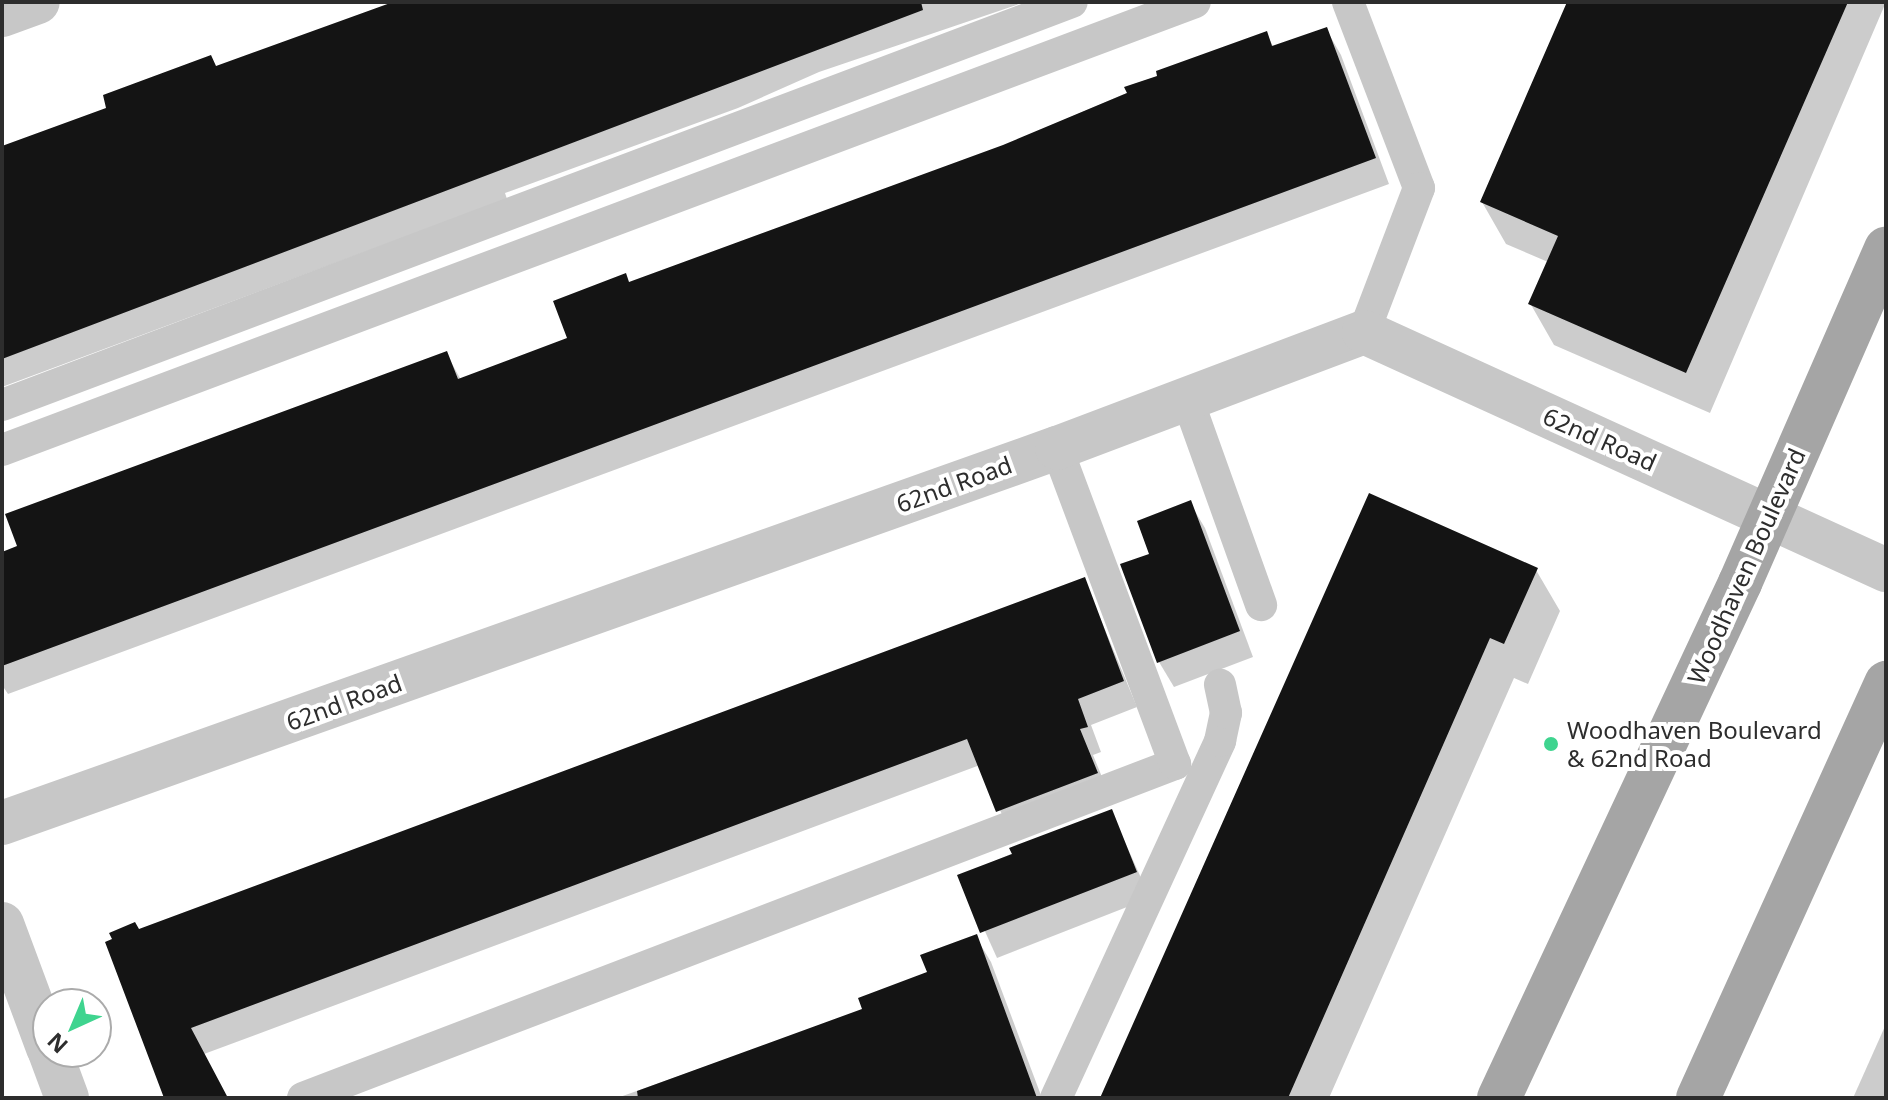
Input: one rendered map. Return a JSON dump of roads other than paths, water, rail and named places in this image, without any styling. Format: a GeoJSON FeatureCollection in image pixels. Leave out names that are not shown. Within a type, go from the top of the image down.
{"type":"FeatureCollection","features":[{"type":"Feature","properties":{"kind":"main road","name":"Woodhaven Boulevard"},"geometry":{"type":"LineString","coordinates":[[1499,1098],[1769,519],[1886,249]]}},
{"type":"Feature","properties":{"kind":"main road"},"geometry":{"type":"LineString","coordinates":[[1698,1098],[1886,683]]}},
{"type":"Feature","properties":{"kind":"street"},"geometry":{"type":"LineString","coordinates":[[2,15],[38,2]]}},
{"type":"Feature","properties":{"kind":"street","name":"62nd Road"},"geometry":{"type":"LineString","coordinates":[[2,823],[1057,448],[1364,332],[1886,570]]}},
{"type":"Feature","properties":{"kind":"street"},"geometry":{"type":"LineString","coordinates":[[2,924],[32,1004]]}},
{"type":"Feature","properties":{"kind":"street"},"geometry":{"type":"LineString","coordinates":[[56,1068],[67,1098]]}},
{"type":"Feature","properties":{"kind":"lane"},"geometry":{"type":"LineString","coordinates":[[2,405],[1072,2]]}},
{"type":"Feature","properties":{"kind":"lane"},"geometry":{"type":"LineString","coordinates":[[2,450],[1195,2]]}},
{"type":"Feature","properties":{"kind":"lane"},"geometry":{"type":"LineString","coordinates":[[1348,2],[1419,188],[1364,332]]}},
{"type":"Feature","properties":{"kind":"lane"},"geometry":{"type":"LineString","coordinates":[[1187,398],[1261,605]]}},
{"type":"Feature","properties":{"kind":"lane"},"geometry":{"type":"LineString","coordinates":[[303,1098],[1175,764],[1057,448]]}},
{"type":"Feature","properties":{"kind":"lane"},"geometry":{"type":"LineString","coordinates":[[1056,1098],[1220,741],[1226,713],[1220,685]]}},
{"type":"Feature","properties":{"kind":"place","name":"Woodhaven Boulevard & 62nd Road"},"geometry":{"type":"Point","coordinates":[1551,744]}}]}
